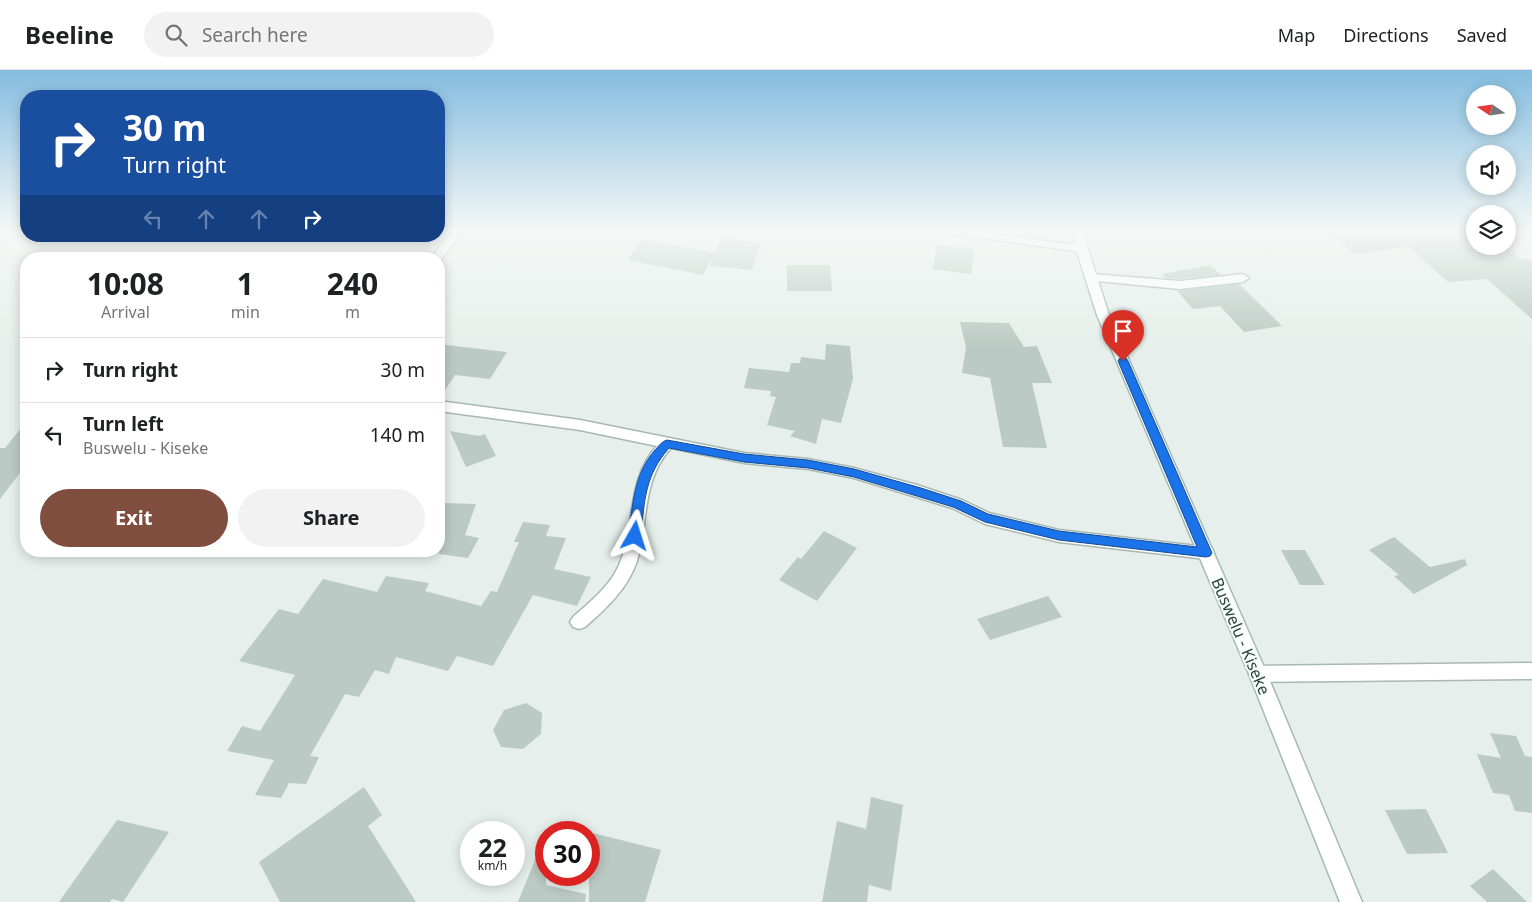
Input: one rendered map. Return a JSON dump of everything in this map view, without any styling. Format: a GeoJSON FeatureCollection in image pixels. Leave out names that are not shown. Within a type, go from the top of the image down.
{"type":"FeatureCollection","features":[{"type":"Feature","properties":{"kind":"street","name":"Buswelu - Kiseke"},"geometry":{"type":"LineString","coordinates":[[1088,270],[1103,315],[1258,674],[1351,902]]}},
{"type":"Feature","properties":{"kind":"street"},"geometry":{"type":"LineString","coordinates":[[1091,278],[1180,285],[1243,278]]}},
{"type":"Feature","properties":{"kind":"street"},"geometry":{"type":"LineString","coordinates":[[445,407],[580,425],[744,458],[808,464],[854,473],[917,491],[957,504],[985,518],[1059,536],[1206,553]]}},
{"type":"Feature","properties":{"kind":"street"},"geometry":{"type":"LineString","coordinates":[[579,622],[602,602],[616,586],[628,563],[635,536],[640,495],[645,476],[653,459],[667,444]]}},
{"type":"Feature","properties":{"kind":"street"},"geometry":{"type":"LineString","coordinates":[[1258,674],[1532,671]]}},
{"type":"Feature","properties":{"kind":"building"},"geometry":{"type":"Polygon","coordinates":[[[677,270],[706,270],[703,275],[677,270]]]}},
{"type":"Feature","properties":{"kind":"building"},"geometry":{"type":"Polygon","coordinates":[[[787,270],[830,270],[832,291],[787,291],[787,270]]]}},
{"type":"Feature","properties":{"kind":"building"},"geometry":{"type":"Polygon","coordinates":[[[939,270],[972,270],[971,274],[939,270]]]}},
{"type":"Feature","properties":{"kind":"building"},"geometry":{"type":"Polygon","coordinates":[[[1184,270],[1215,270],[1221,275],[1180,279],[1166,278],[1162,274],[1184,270]]]}},
{"type":"Feature","properties":{"kind":"building"},"geometry":{"type":"Polygon","coordinates":[[[1434,270],[1532,270],[1532,319],[1487,279],[1448,282],[1434,270]]]}},
{"type":"Feature","properties":{"kind":"building"},"geometry":{"type":"Polygon","coordinates":[[[1239,284],[1282,326],[1244,332],[1220,306],[1193,309],[1177,291],[1239,284]]]}},
{"type":"Feature","properties":{"kind":"building"},"geometry":{"type":"Polygon","coordinates":[[[960,322],[1009,323],[1024,347],[1037,346],[1052,383],[1032,383],[1047,448],[1003,447],[990,378],[962,373],[966,347],[960,322]]]}},
{"type":"Feature","properties":{"kind":"building"},"geometry":{"type":"Polygon","coordinates":[[[826,344],[850,346],[853,379],[841,423],[822,419],[816,444],[790,436],[795,431],[767,425],[776,397],[770,396],[771,391],[744,388],[749,368],[789,372],[791,363],[800,363],[801,357],[825,360],[826,344]]]}},
{"type":"Feature","properties":{"kind":"building"},"geometry":{"type":"Polygon","coordinates":[[[445,345],[507,352],[490,379],[455,375],[445,390],[445,345]]]}},
{"type":"Feature","properties":{"kind":"building"},"geometry":{"type":"Polygon","coordinates":[[[20,429],[20,473],[0,499],[0,448],[5,448],[20,429]]]}},
{"type":"Feature","properties":{"kind":"building"},"geometry":{"type":"Polygon","coordinates":[[[450,431],[479,436],[485,434],[496,456],[466,467],[450,431]]]}},
{"type":"Feature","properties":{"kind":"building"},"geometry":{"type":"Polygon","coordinates":[[[445,503],[476,504],[465,535],[479,538],[468,558],[445,555],[445,503]]]}},
{"type":"Feature","properties":{"kind":"building"},"geometry":{"type":"Polygon","coordinates":[[[523,522],[550,525],[546,536],[566,538],[554,569],[591,577],[577,606],[533,595],[493,666],[457,656],[448,671],[396,657],[389,674],[375,670],[359,697],[345,694],[310,756],[319,757],[306,784],[289,783],[281,798],[255,795],[274,760],[227,751],[242,726],[260,731],[295,675],[239,661],[279,609],[298,614],[323,579],[377,592],[386,576],[429,583],[425,591],[481,606],[491,591],[497,592],[519,542],[514,542],[523,522]]]}},
{"type":"Feature","properties":{"kind":"building"},"geometry":{"type":"Polygon","coordinates":[[[824,531],[857,548],[817,601],[779,580],[798,557],[801,559],[824,531]]]}},
{"type":"Feature","properties":{"kind":"building"},"geometry":{"type":"Polygon","coordinates":[[[1394,537],[1430,567],[1465,559],[1467,565],[1414,594],[1394,576],[1399,575],[1369,550],[1394,537]]]}},
{"type":"Feature","properties":{"kind":"building"},"geometry":{"type":"Polygon","coordinates":[[[1281,550],[1305,550],[1325,585],[1300,585],[1281,550]]]}},
{"type":"Feature","properties":{"kind":"building"},"geometry":{"type":"Polygon","coordinates":[[[1048,596],[1062,617],[990,640],[977,619],[1048,596]]]}},
{"type":"Feature","properties":{"kind":"building"},"geometry":{"type":"Polygon","coordinates":[[[526,703],[542,713],[541,734],[523,749],[501,747],[493,730],[504,710],[526,703]]]}},
{"type":"Feature","properties":{"kind":"building"},"geometry":{"type":"Polygon","coordinates":[[[1490,733],[1516,736],[1525,756],[1532,757],[1532,813],[1515,811],[1509,795],[1493,793],[1477,754],[1501,758],[1490,733]]]}},
{"type":"Feature","properties":{"kind":"building"},"geometry":{"type":"Polygon","coordinates":[[[364,787],[382,815],[368,826],[416,902],[280,902],[259,862],[364,787]]]}},
{"type":"Feature","properties":{"kind":"building"},"geometry":{"type":"Polygon","coordinates":[[[871,797],[903,805],[891,891],[869,885],[867,902],[822,902],[837,821],[866,829],[871,797]]]}},
{"type":"Feature","properties":{"kind":"building"},"geometry":{"type":"Polygon","coordinates":[[[1426,809],[1448,853],[1407,854],[1385,810],[1426,809]]]}},
{"type":"Feature","properties":{"kind":"building"},"geometry":{"type":"Polygon","coordinates":[[[117,820],[169,832],[123,902],[112,899],[110,902],[59,902],[117,820]]]}},
{"type":"Feature","properties":{"kind":"building"},"geometry":{"type":"Polygon","coordinates":[[[600,835],[661,850],[645,902],[589,902],[589,886],[600,886],[600,835]]]}},
{"type":"Feature","properties":{"kind":"building"},"geometry":{"type":"Polygon","coordinates":[[[535,860],[535,886],[550,886],[586,894],[585,902],[518,902],[535,860]]]}},
{"type":"Feature","properties":{"kind":"building"},"geometry":{"type":"Polygon","coordinates":[[[1493,869],[1527,902],[1487,902],[1470,886],[1493,869]]]}},
{"type":"Feature","properties":{"kind":"route"},"geometry":{"type":"LineString","coordinates":[[635,536],[640,495],[645,476],[653,459],[667,444],[744,458],[808,464],[854,473],[957,504],[985,518],[1059,536],[1206,553],[1123,361]]}}]}
